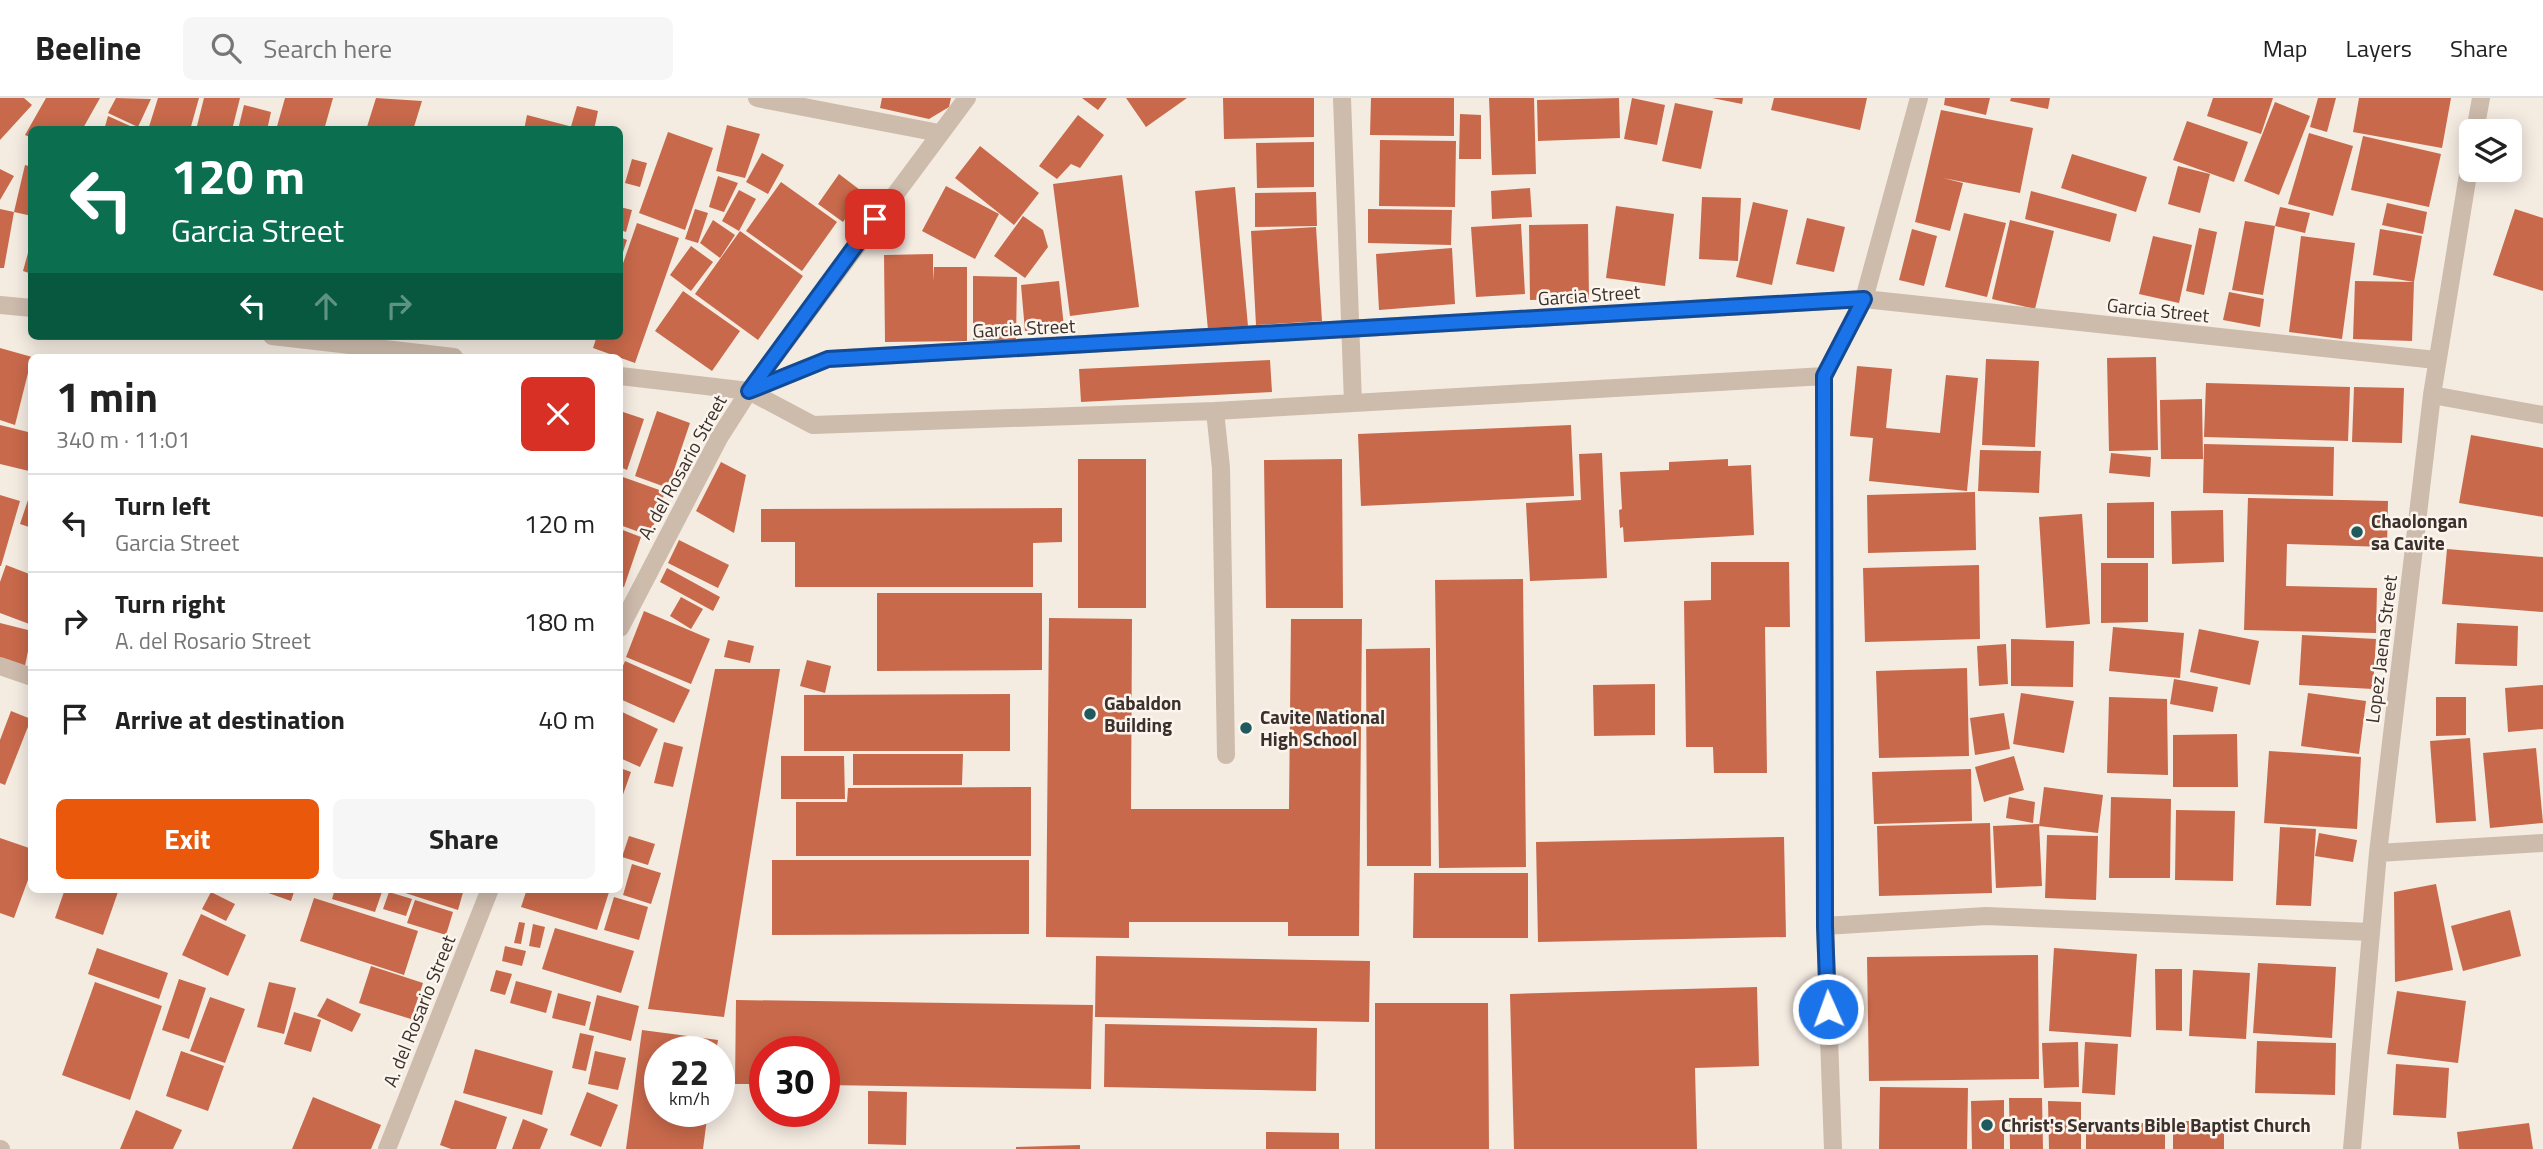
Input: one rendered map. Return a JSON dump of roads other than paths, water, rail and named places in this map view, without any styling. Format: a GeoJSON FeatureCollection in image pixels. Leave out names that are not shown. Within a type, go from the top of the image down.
{"type":"FeatureCollection","features":[{"type":"Feature","properties":{"kind":"street"},"geometry":{"type":"LineString","coordinates":[[757,98],[939,133]]}},
{"type":"Feature","properties":{"kind":"street","name":"A. del Rosario Street"},"geometry":{"type":"LineString","coordinates":[[623,622],[719,438],[749,391],[967,98]]}},
{"type":"Feature","properties":{"kind":"street"},"geometry":{"type":"LineString","coordinates":[[1342,98],[1353,402]]}},
{"type":"Feature","properties":{"kind":"street"},"geometry":{"type":"LineString","coordinates":[[1833,1149],[1825,926],[1824,376],[1864,299],[1919,98]]}},
{"type":"Feature","properties":{"kind":"street"},"geometry":{"type":"LineString","coordinates":[[2477,119],[2481,98]]}},
{"type":"Feature","properties":{"kind":"street","name":"Lopez Jaena Street"},"geometry":{"type":"LineString","coordinates":[[2352,1149],[2378,853],[2436,360],[2467,182]]}},
{"type":"Feature","properties":{"kind":"street","name":"Garcia Street"},"geometry":{"type":"LineString","coordinates":[[749,391],[828,359],[1350,331],[1864,299],[2436,360]]}},
{"type":"Feature","properties":{"kind":"street"},"geometry":{"type":"LineString","coordinates":[[0,304],[28,308]]}},
{"type":"Feature","properties":{"kind":"street"},"geometry":{"type":"LineString","coordinates":[[307,340],[428,354]]}},
{"type":"Feature","properties":{"kind":"street","name":"Garcia Street"},"geometry":{"type":"LineString","coordinates":[[623,376],[749,391],[813,425],[1214,411],[1824,376]]}},
{"type":"Feature","properties":{"kind":"street"},"geometry":{"type":"LineString","coordinates":[[2432,395],[2543,415]]}},
{"type":"Feature","properties":{"kind":"street"},"geometry":{"type":"LineString","coordinates":[[1214,411],[1221,468],[1226,755]]}},
{"type":"Feature","properties":{"kind":"street"},"geometry":{"type":"LineString","coordinates":[[0,666],[28,676]]}},
{"type":"Feature","properties":{"kind":"street"},"geometry":{"type":"LineString","coordinates":[[2378,853],[2543,843]]}},
{"type":"Feature","properties":{"kind":"street","name":"A. del Rosario Street"},"geometry":{"type":"LineString","coordinates":[[387,1149],[488,893]]}},
{"type":"Feature","properties":{"kind":"street"},"geometry":{"type":"LineString","coordinates":[[1825,926],[1986,916],[2371,932]]}},
{"type":"Feature","properties":{"kind":"place","name":"Chaolongan sa Cavite"},"geometry":{"type":"Point","coordinates":[2357,532]}},
{"type":"Feature","properties":{"kind":"place","name":"Gabaldon Building"},"geometry":{"type":"Point","coordinates":[1090,714]}},
{"type":"Feature","properties":{"kind":"place","name":"Cavite National High School"},"geometry":{"type":"Point","coordinates":[1246,728]}},
{"type":"Feature","properties":{"kind":"place","name":"Christ's Servants Bible Baptist Church"},"geometry":{"type":"Point","coordinates":[1987,1125]}}]}
